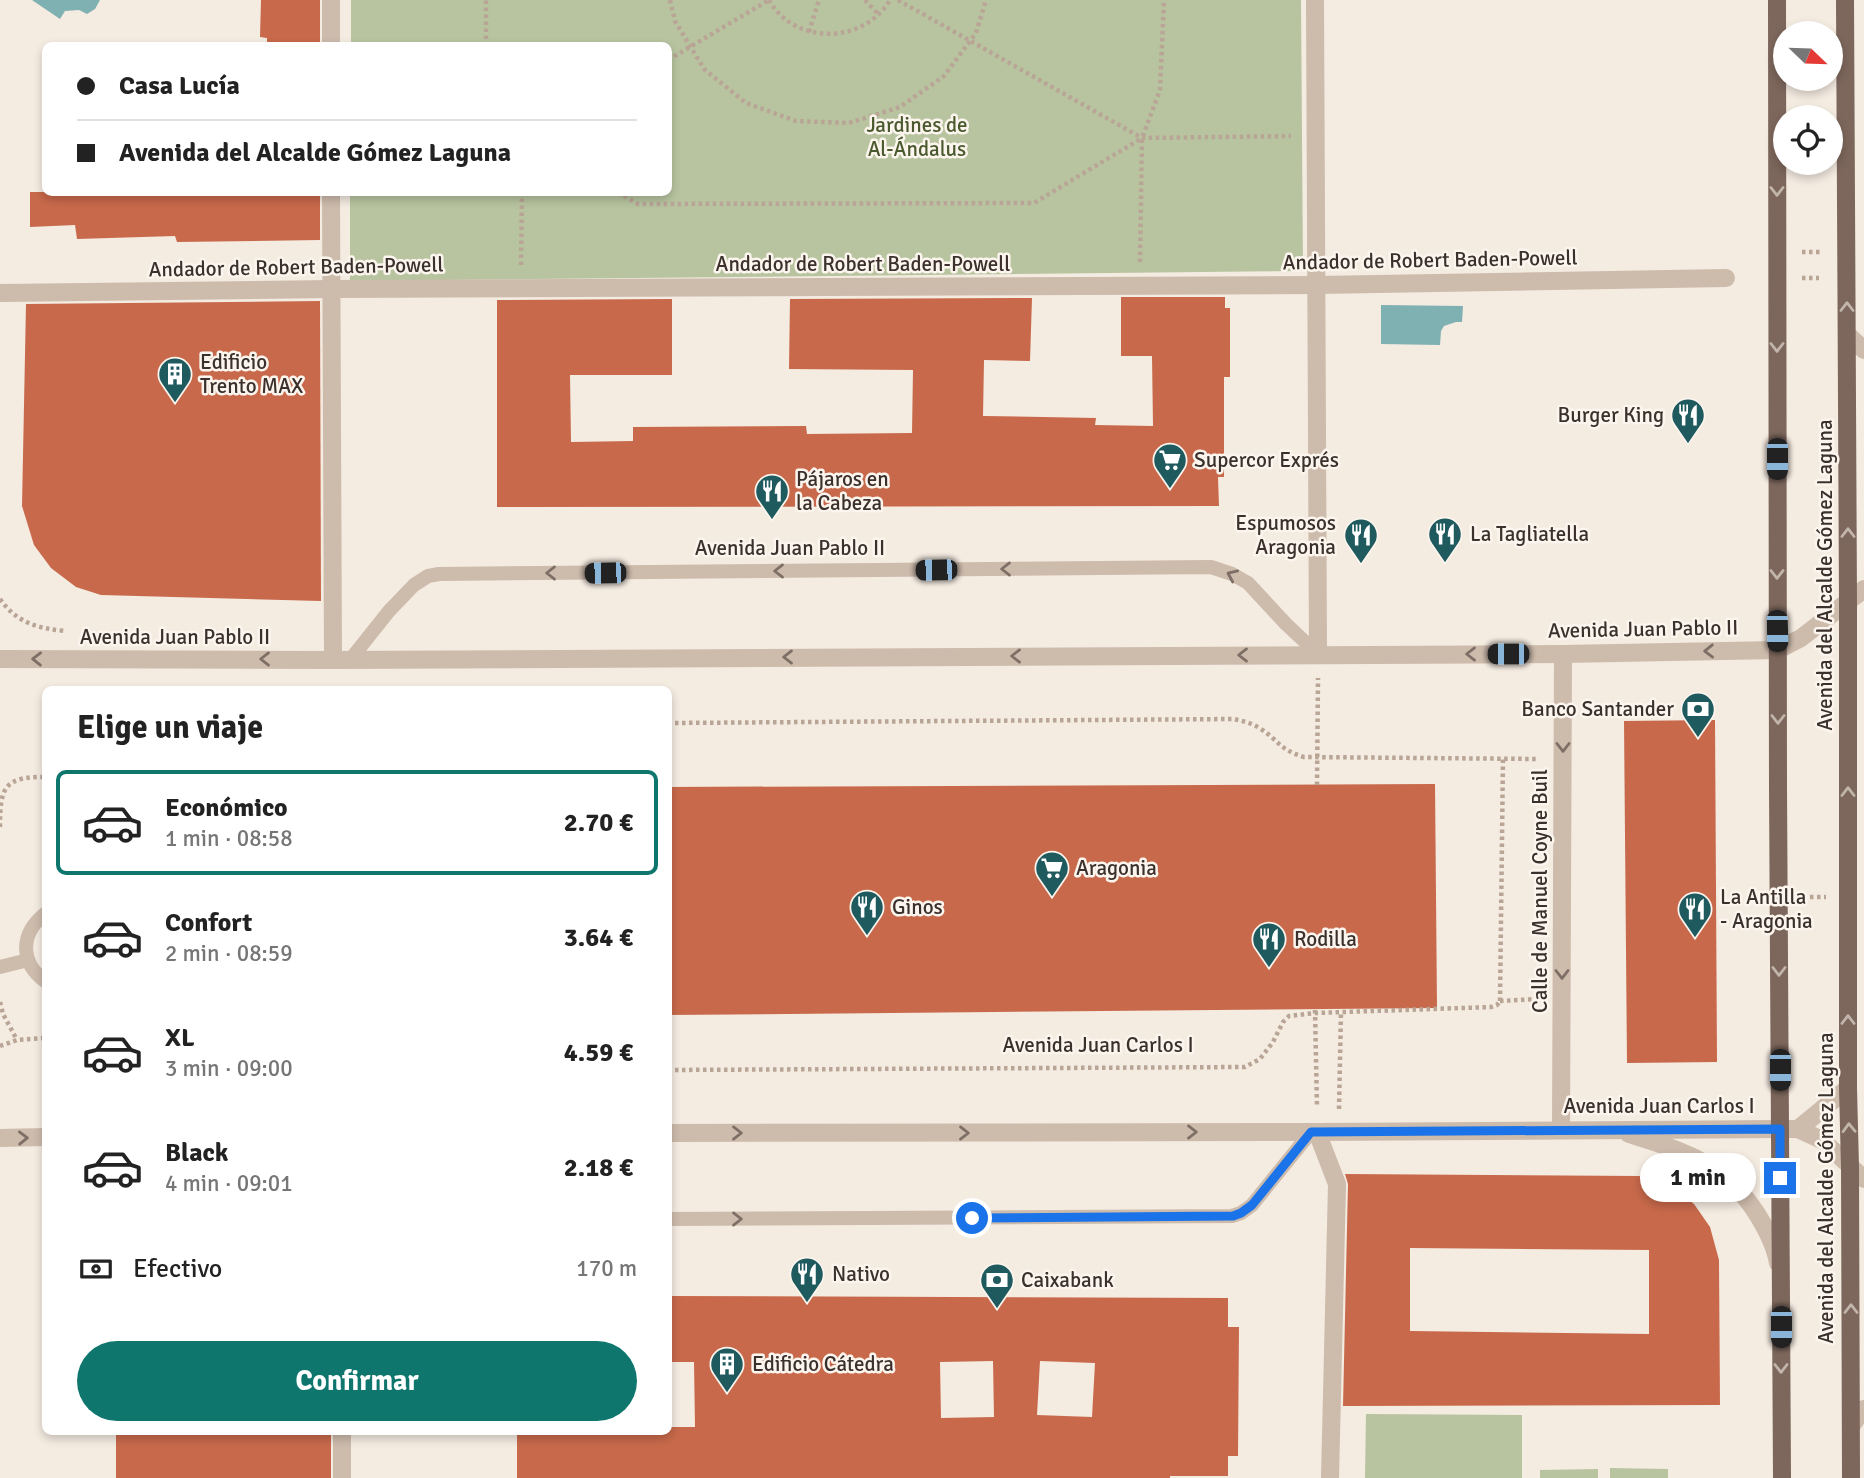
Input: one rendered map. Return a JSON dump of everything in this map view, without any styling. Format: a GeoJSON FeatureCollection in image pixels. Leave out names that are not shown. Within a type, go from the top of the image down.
{"type":"FeatureCollection","features":[{"type":"Feature","properties":{"kind":"main road"},"geometry":{"type":"LineString","coordinates":[[1777,0],[1782,1478]]}},
{"type":"Feature","properties":{"kind":"main road","name":"Avenida del Alcalde Gómez Laguna"},"geometry":{"type":"LineString","coordinates":[[1845,0],[1849,601],[1848,1088],[1857,1173],[1851,1478]]}},
{"type":"Feature","properties":{"kind":"street"},"geometry":{"type":"LineString","coordinates":[[331,0],[331,42]]}},
{"type":"Feature","properties":{"kind":"street"},"geometry":{"type":"LineString","coordinates":[[1315,0],[1318,654]]}},
{"type":"Feature","properties":{"kind":"street"},"geometry":{"type":"LineString","coordinates":[[331,196],[342,660]]}},
{"type":"Feature","properties":{"kind":"street","name":"Andador de Robert Baden-Powell"},"geometry":{"type":"LineString","coordinates":[[0,293],[1317,285],[1726,278]]}},
{"type":"Feature","properties":{"kind":"street"},"geometry":{"type":"LineString","coordinates":[[1847,335],[1864,350]]}},
{"type":"Feature","properties":{"kind":"street","name":"Avenida Juan Pablo II"},"geometry":{"type":"LineString","coordinates":[[0,659],[1563,654],[1778,650],[1801,639],[1864,589]]}},
{"type":"Feature","properties":{"kind":"street","name":"Calle de Manuel Coyne Buil"},"geometry":{"type":"LineString","coordinates":[[1561,1129],[1563,654]]}},
{"type":"Feature","properties":{"kind":"street"},"geometry":{"type":"LineString","coordinates":[[1798,1129],[1848,1088]]}},
{"type":"Feature","properties":{"kind":"street"},"geometry":{"type":"LineString","coordinates":[[1612,1129],[1697,1158],[1732,1181],[1764,1224],[1775,1248],[1781,1276]]}},
{"type":"Feature","properties":{"kind":"street","name":"Avenida Juan Carlos I"},"geometry":{"type":"LineString","coordinates":[[672,1133],[1798,1129],[1822,1140],[1857,1173]]}},
{"type":"Feature","properties":{"kind":"street"},"geometry":{"type":"LineString","coordinates":[[1314,1132],[1337,1185],[1330,1478]]}},
{"type":"Feature","properties":{"kind":"street"},"geometry":{"type":"LineString","coordinates":[[0,1138],[42,1137]]}},
{"type":"Feature","properties":{"kind":"street"},"geometry":{"type":"LineString","coordinates":[[1851,1426],[1864,1409]]}},
{"type":"Feature","properties":{"kind":"street"},"geometry":{"type":"LineString","coordinates":[[342,1435],[342,1478]]}},
{"type":"Feature","properties":{"kind":"lane","name":"Avenida Juan Pablo II"},"geometry":{"type":"LineString","coordinates":[[342,660],[414,585],[428,576],[439,574],[1198,568],[1211,568],[1232,574],[1248,583],[1318,654]]}},
{"type":"Feature","properties":{"kind":"lane"},"geometry":{"type":"LineString","coordinates":[[42,916],[29,932],[26,946],[28,960],[34,972],[42,979]]}},
{"type":"Feature","properties":{"kind":"lane"},"geometry":{"type":"LineString","coordinates":[[0,967],[28,960]]}},
{"type":"Feature","properties":{"kind":"lane"},"geometry":{"type":"LineString","coordinates":[[672,1219],[1233,1216],[1252,1205],[1314,1132]]}},
{"type":"Feature","properties":{"kind":"path"},"geometry":{"type":"LineString","coordinates":[[486,0],[486,42]]}},
{"type":"Feature","properties":{"kind":"path"},"geometry":{"type":"LineString","coordinates":[[670,0],[675,21],[704,69],[746,103],[796,121],[849,122],[900,107],[944,76],[976,33],[986,0]]}},
{"type":"Feature","properties":{"kind":"path"},"geometry":{"type":"LineString","coordinates":[[672,58],[769,0],[787,21],[809,32],[831,35],[853,31],[873,20],[890,0]]}},
{"type":"Feature","properties":{"kind":"path"},"geometry":{"type":"LineString","coordinates":[[809,32],[819,0]]}},
{"type":"Feature","properties":{"kind":"path"},"geometry":{"type":"LineString","coordinates":[[865,0],[878,14]]}},
{"type":"Feature","properties":{"kind":"path"},"geometry":{"type":"LineString","coordinates":[[898,0],[1142,138],[1316,136]]}},
{"type":"Feature","properties":{"kind":"path"},"geometry":{"type":"LineString","coordinates":[[1140,273],[1142,138],[1160,90],[1164,0]]}},
{"type":"Feature","properties":{"kind":"path"},"geometry":{"type":"LineString","coordinates":[[625,196],[638,204],[1034,203],[1142,138]]}},
{"type":"Feature","properties":{"kind":"path"},"geometry":{"type":"LineString","coordinates":[[521,266],[522,196]]}},
{"type":"Feature","properties":{"kind":"path"},"geometry":{"type":"LineString","coordinates":[[1777,252],[1847,253]]}},
{"type":"Feature","properties":{"kind":"path"},"geometry":{"type":"LineString","coordinates":[[1801,278],[1819,278]]}},
{"type":"Feature","properties":{"kind":"path","name":"Avenida Juan Pablo II"},"geometry":{"type":"LineString","coordinates":[[0,599],[13,614],[25,622],[36,627],[65,631]]}},
{"type":"Feature","properties":{"kind":"path"},"geometry":{"type":"LineString","coordinates":[[1317,785],[1318,654]]}},
{"type":"Feature","properties":{"kind":"path"},"geometry":{"type":"LineString","coordinates":[[672,723],[1234,719],[1262,729],[1279,746],[1304,757],[1563,759]]}},
{"type":"Feature","properties":{"kind":"path","name":"Calle de Manuel Coyne Buil"},"geometry":{"type":"LineString","coordinates":[[1500,1000],[1503,758]]}},
{"type":"Feature","properties":{"kind":"path"},"geometry":{"type":"LineString","coordinates":[[0,827],[0,802],[4,791],[15,780],[42,777]]}},
{"type":"Feature","properties":{"kind":"path"},"geometry":{"type":"LineString","coordinates":[[1779,896],[1847,897]]}},
{"type":"Feature","properties":{"kind":"path","name":"Avenida Juan Carlos I"},"geometry":{"type":"LineString","coordinates":[[672,1070],[1245,1067],[1260,1059],[1289,1016],[1315,1011],[1491,1007],[1497,1005],[1500,1000],[1562,999]]}},
{"type":"Feature","properties":{"kind":"path"},"geometry":{"type":"LineString","coordinates":[[0,1002],[3,1014],[17,1040]]}},
{"type":"Feature","properties":{"kind":"path"},"geometry":{"type":"LineString","coordinates":[[1314,1132],[1315,1011]]}},
{"type":"Feature","properties":{"kind":"path"},"geometry":{"type":"LineString","coordinates":[[1338,1131],[1341,1012]]}},
{"type":"Feature","properties":{"kind":"path"},"geometry":{"type":"LineString","coordinates":[[0,1046],[17,1040],[42,1038]]}},
{"type":"Feature","properties":{"kind":"green space","name":"Jardines de Al-Ándalus"},"geometry":{"type":"Polygon","coordinates":[[[351,0],[1301,0],[1303,271],[350,281],[350,196],[672,196],[672,42],[351,42],[351,0]]]}},
{"type":"Feature","properties":{"kind":"green space"},"geometry":{"type":"Polygon","coordinates":[[[1366,1414],[1522,1415],[1522,1478],[1365,1478],[1366,1414]]]}},
{"type":"Feature","properties":{"kind":"green space"},"geometry":{"type":"Polygon","coordinates":[[[1610,1468],[1668,1469],[1668,1478],[1610,1478],[1610,1468]]]}},
{"type":"Feature","properties":{"kind":"green space"},"geometry":{"type":"Polygon","coordinates":[[[1598,1469],[1598,1478],[1540,1478],[1540,1470],[1598,1469]]]}},
{"type":"Feature","properties":{"kind":"water"},"geometry":{"type":"Polygon","coordinates":[[[32,0],[100,0],[95,9],[87,14],[79,10],[65,11],[60,19],[32,0]]]}},
{"type":"Feature","properties":{"kind":"water"},"geometry":{"type":"Polygon","coordinates":[[[1381,305],[1463,306],[1462,322],[1444,326],[1440,345],[1381,344],[1381,305]]]}},
{"type":"Feature","properties":{"kind":"building"},"geometry":{"type":"Polygon","coordinates":[[[261,0],[320,0],[320,42],[267,42],[267,38],[260,37],[261,0]]]}},
{"type":"Feature","properties":{"kind":"building"},"geometry":{"type":"Polygon","coordinates":[[[30,192],[42,192],[42,196],[320,196],[320,240],[177,242],[175,236],[77,239],[75,225],[30,227],[30,192]]]}},
{"type":"Feature","properties":{"kind":"building"},"geometry":{"type":"Polygon","coordinates":[[[1121,297],[1225,297],[1225,308],[1230,308],[1230,377],[1224,377],[1224,477],[1218,477],[1219,506],[497,507],[497,300],[672,299],[672,375],[570,375],[571,442],[633,441],[633,427],[806,426],[807,434],[912,433],[913,370],[789,369],[790,299],[1032,298],[1030,361],[984,360],[983,416],[1096,418],[1095,425],[1153,426],[1152,356],[1121,356],[1121,297]]]}},
{"type":"Feature","properties":{"kind":"building","name":"Edificio Trento MAX"},"geometry":{"type":"Polygon","coordinates":[[[320,301],[321,601],[101,595],[76,587],[51,568],[34,545],[22,506],[26,304],[320,301]]]}},
{"type":"Feature","properties":{"kind":"building"},"geometry":{"type":"Polygon","coordinates":[[[1715,720],[1717,1062],[1627,1063],[1624,721],[1715,720]]]}},
{"type":"Feature","properties":{"kind":"building","name":"Aragonia"},"geometry":{"type":"Polygon","coordinates":[[[1435,784],[1437,1008],[672,1015],[672,787],[1435,784]]]}},
{"type":"Feature","properties":{"kind":"building"},"geometry":{"type":"Polygon","coordinates":[[[1345,1174],[1639,1176],[1683,1195],[1694,1204],[1710,1227],[1719,1260],[1720,1405],[1343,1406],[1348,1184],[1345,1174]],[[1410,1248],[1410,1331],[1649,1334],[1649,1250],[1410,1248]]]}},
{"type":"Feature","properties":{"kind":"building","name":"Edificio Cátedra"},"geometry":{"type":"Polygon","coordinates":[[[672,1296],[1228,1298],[1228,1327],[1239,1327],[1238,1456],[1228,1456],[1228,1476],[1170,1478],[517,1478],[517,1435],[672,1435],[672,1427],[695,1427],[694,1362],[672,1362],[672,1296]],[[993,1361],[940,1362],[941,1418],[994,1417],[993,1361]],[[1040,1361],[1037,1415],[1092,1417],[1095,1363],[1040,1361]]]}},
{"type":"Feature","properties":{"kind":"building"},"geometry":{"type":"Polygon","coordinates":[[[116,1435],[331,1435],[331,1478],[116,1478],[116,1435]]]}},
{"type":"Feature","properties":{"kind":"place","name":"Edificio Trento MAX"},"geometry":{"type":"Point","coordinates":[175,404]}},
{"type":"Feature","properties":{"kind":"place","name":"Burger King"},"geometry":{"type":"Point","coordinates":[1688,445]}},
{"type":"Feature","properties":{"kind":"place","name":"Supercor Exprés"},"geometry":{"type":"Point","coordinates":[1170,490]}},
{"type":"Feature","properties":{"kind":"place","name":"Pájaros en la Cabeza"},"geometry":{"type":"Point","coordinates":[772,521]}},
{"type":"Feature","properties":{"kind":"place","name":"La Tagliatella"},"geometry":{"type":"Point","coordinates":[1445,564]}},
{"type":"Feature","properties":{"kind":"place","name":"Espumosos Aragonia"},"geometry":{"type":"Point","coordinates":[1361,565]}},
{"type":"Feature","properties":{"kind":"place","name":"Banco Santander"},"geometry":{"type":"Point","coordinates":[1698,739]}},
{"type":"Feature","properties":{"kind":"place","name":"Aragonia"},"geometry":{"type":"Point","coordinates":[1052,898]}},
{"type":"Feature","properties":{"kind":"place","name":"Ginos"},"geometry":{"type":"Point","coordinates":[867,937]}},
{"type":"Feature","properties":{"kind":"place","name":"La Antilla - Aragonia"},"geometry":{"type":"Point","coordinates":[1695,939]}},
{"type":"Feature","properties":{"kind":"place","name":"Rodilla"},"geometry":{"type":"Point","coordinates":[1269,969]}},
{"type":"Feature","properties":{"kind":"place","name":"Nativo"},"geometry":{"type":"Point","coordinates":[807,1304]}},
{"type":"Feature","properties":{"kind":"place","name":"Caixabank"},"geometry":{"type":"Point","coordinates":[997,1310]}},
{"type":"Feature","properties":{"kind":"place","name":"Edificio Cátedra"},"geometry":{"type":"Point","coordinates":[727,1394]}},
{"type":"Feature","properties":{"kind":"route"},"geometry":{"type":"LineString","coordinates":[[972,1218],[1233,1216],[1252,1205],[1311,1132],[1780,1129],[1780,1178]]}}]}
